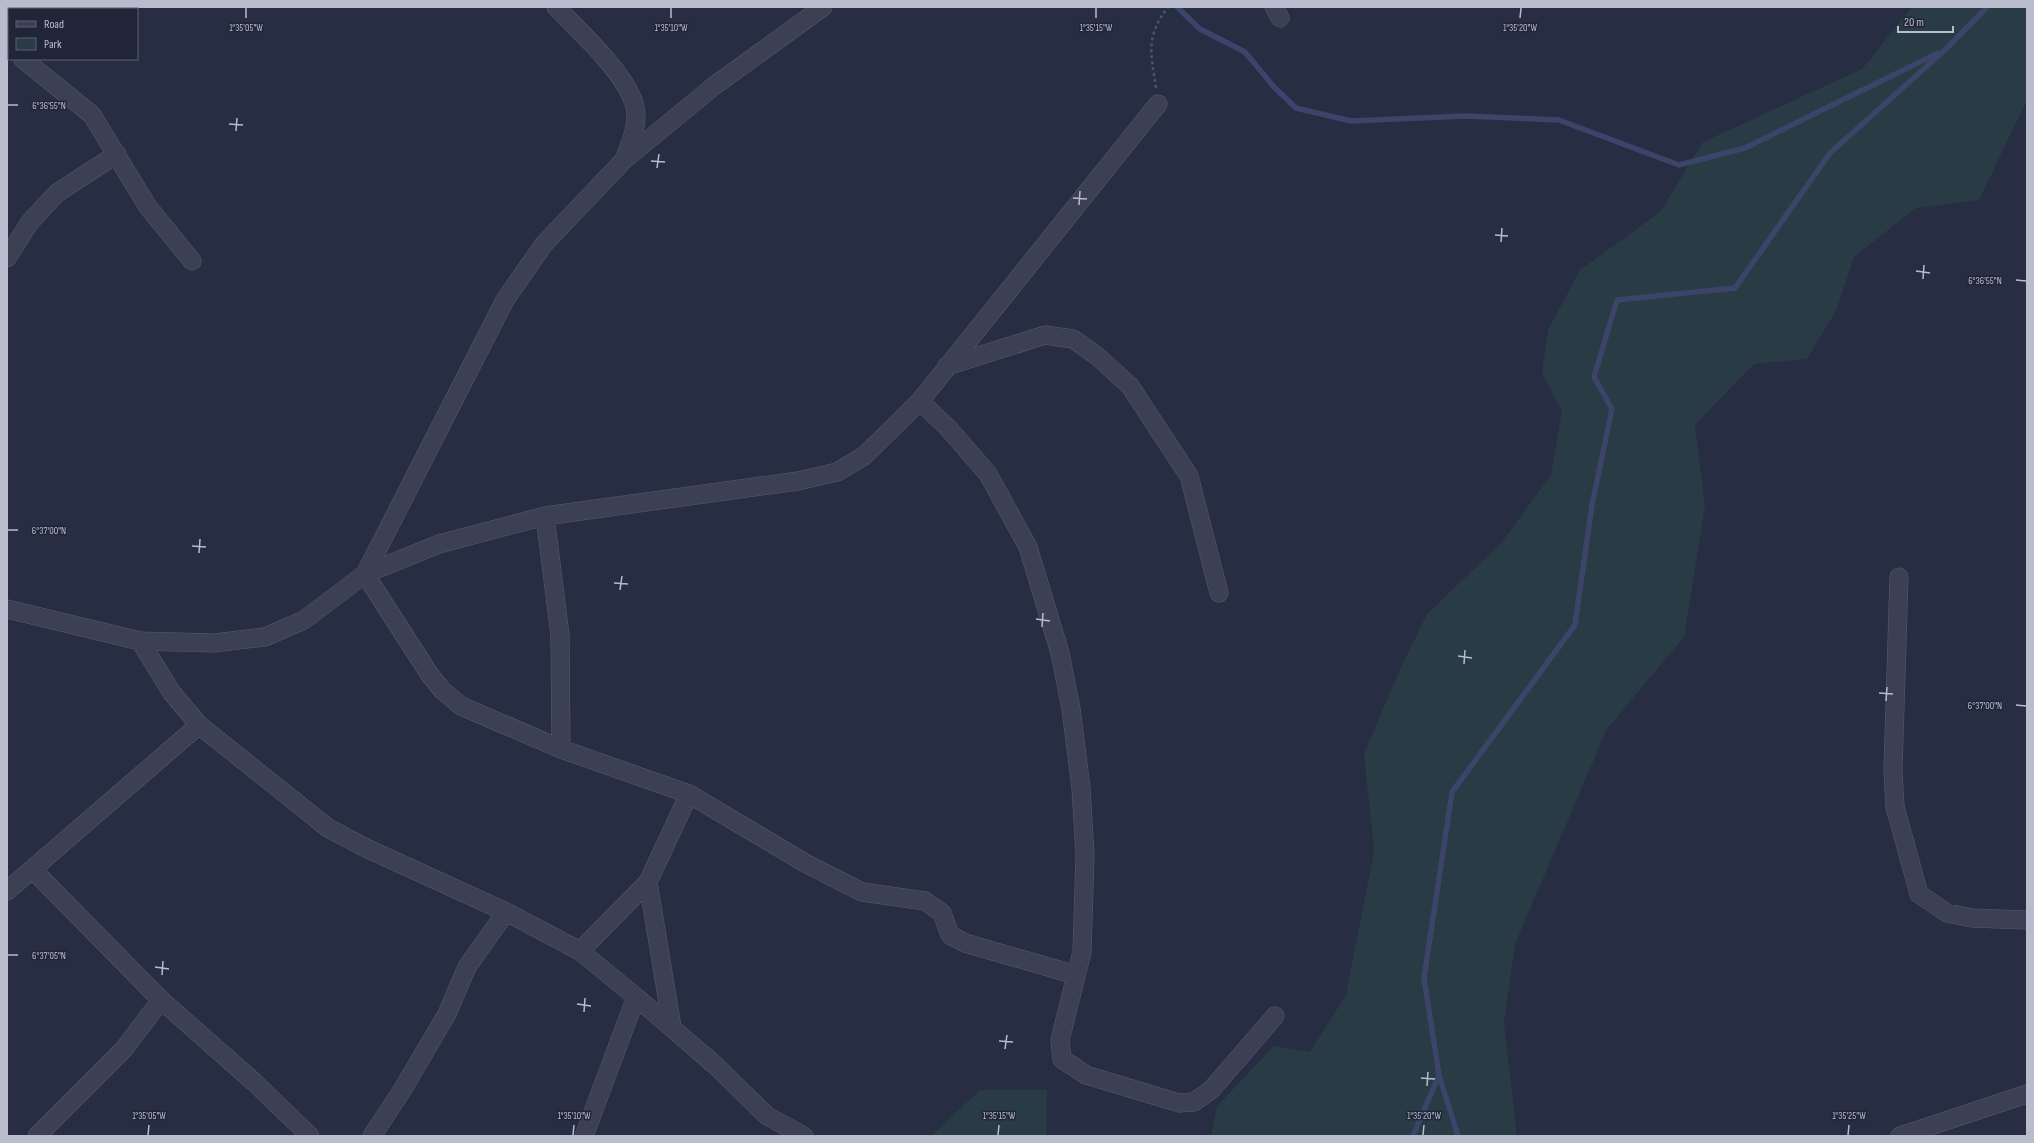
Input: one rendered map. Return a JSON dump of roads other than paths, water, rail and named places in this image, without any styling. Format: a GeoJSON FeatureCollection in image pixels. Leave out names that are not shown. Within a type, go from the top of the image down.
{"type":"FeatureCollection","features":[{"type":"Feature","properties":{"kind":"street"},"geometry":{"type":"LineString","coordinates":[[556,7],[621,76],[636,107],[634,130],[624,160]]}},
{"type":"Feature","properties":{"kind":"street"},"geometry":{"type":"LineString","coordinates":[[365,574],[505,300],[544,244],[624,160],[714,86],[823,7]]}},
{"type":"Feature","properties":{"kind":"street"},"geometry":{"type":"LineString","coordinates":[[24,60],[92,115],[148,207],[192,262]]}},
{"type":"Feature","properties":{"kind":"street"},"geometry":{"type":"LineString","coordinates":[[7,609],[140,641],[214,642],[265,637],[304,620],[365,574],[439,544],[545,516],[798,481],[837,472],[864,456],[920,401],[1158,104]]}},
{"type":"Feature","properties":{"kind":"street"},"geometry":{"type":"LineString","coordinates":[[7,258],[30,222],[57,193],[117,154]]}},
{"type":"Feature","properties":{"kind":"street"},"geometry":{"type":"LineString","coordinates":[[947,366],[1044,335],[1073,339],[1097,356],[1130,386],[1188,476],[1219,593]]}},
{"type":"Feature","properties":{"kind":"street"},"geometry":{"type":"LineString","coordinates":[[920,401],[949,429],[988,474],[1028,547],[1060,653],[1070,709],[1081,788],[1085,856],[1082,952],[1060,1040],[1062,1059],[1086,1075],[1179,1103],[1194,1102],[1211,1090],[1275,1016]]}},
{"type":"Feature","properties":{"kind":"street"},"geometry":{"type":"LineString","coordinates":[[545,516],[560,635],[561,749]]}},
{"type":"Feature","properties":{"kind":"street"},"geometry":{"type":"LineString","coordinates":[[365,574],[430,675],[442,690],[461,706],[561,749],[689,794],[805,863],[862,892],[925,901],[942,913],[950,935],[965,943],[1076,975]]}},
{"type":"Feature","properties":{"kind":"street"},"geometry":{"type":"LineString","coordinates":[[1899,577],[1893,770],[1895,807],[1919,894],[1947,913],[1972,918],[2027,920]]}},
{"type":"Feature","properties":{"kind":"street"},"geometry":{"type":"LineString","coordinates":[[140,641],[172,693],[199,725],[328,828],[366,848],[506,912],[580,951],[672,1027],[716,1066],[767,1116],[804,1136]]}},
{"type":"Feature","properties":{"kind":"street"},"geometry":{"type":"LineString","coordinates":[[7,891],[199,725]]}},
{"type":"Feature","properties":{"kind":"street"},"geometry":{"type":"LineString","coordinates":[[580,951],[648,882],[689,794]]}},
{"type":"Feature","properties":{"kind":"street"},"geometry":{"type":"LineString","coordinates":[[33,870],[161,1000],[254,1082],[310,1136]]}},
{"type":"Feature","properties":{"kind":"street"},"geometry":{"type":"LineString","coordinates":[[648,882],[672,1027]]}},
{"type":"Feature","properties":{"kind":"street"},"geometry":{"type":"LineString","coordinates":[[372,1136],[401,1092],[447,1014],[467,967],[506,912]]}},
{"type":"Feature","properties":{"kind":"street"},"geometry":{"type":"LineString","coordinates":[[584,1136],[636,997]]}},
{"type":"Feature","properties":{"kind":"street"},"geometry":{"type":"LineString","coordinates":[[37,1136],[124,1049],[161,1000]]}},
{"type":"Feature","properties":{"kind":"street"},"geometry":{"type":"LineString","coordinates":[[1900,1136],[2027,1094]]}},
{"type":"Feature","properties":{"kind":"waterway"},"geometry":{"type":"LineString","coordinates":[[1177,7],[1200,29],[1245,52],[1274,87],[1296,108],[1351,121],[1465,116],[1559,120],[1679,165],[1745,148],[1938,53]]}},
{"type":"Feature","properties":{"kind":"waterway"},"geometry":{"type":"LineString","coordinates":[[1413,1136],[1439,1075],[1424,978],[1452,792],[1575,625],[1592,505],[1612,409],[1594,377],[1617,300],[1735,288],[1830,153],[1946,49],[1987,7]]}},
{"type":"Feature","properties":{"kind":"waterway"},"geometry":{"type":"LineString","coordinates":[[1439,1075],[1458,1136]]}}]}
